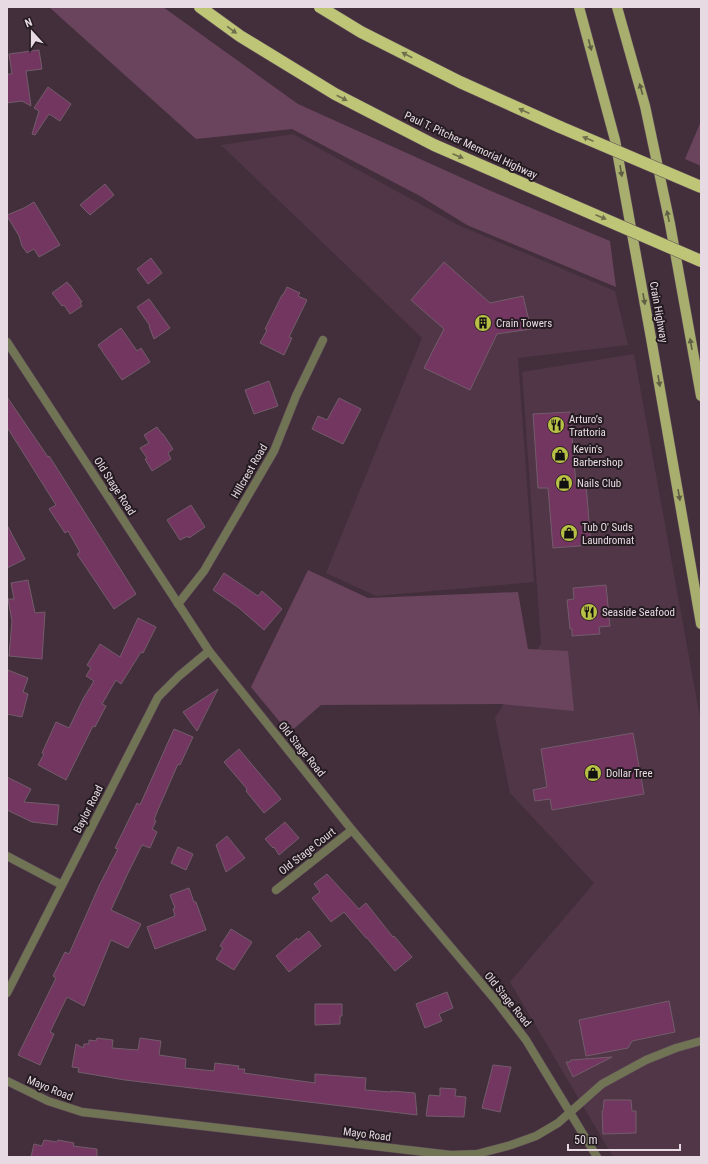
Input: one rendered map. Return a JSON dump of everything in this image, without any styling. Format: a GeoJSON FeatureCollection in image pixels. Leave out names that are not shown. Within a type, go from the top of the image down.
{"type":"FeatureCollection","features":[{"type":"Feature","properties":{"kind":"highway","name":"Paul T. Pitcher Memorial Highway"},"geometry":{"type":"LineString","coordinates":[[200,7],[240,36],[335,94],[434,145],[701,260]]}},
{"type":"Feature","properties":{"kind":"highway"},"geometry":{"type":"LineString","coordinates":[[320,7],[361,32],[460,82],[560,127],[701,187]]}},
{"type":"Feature","properties":{"kind":"main road","name":"Crain Highway"},"geometry":{"type":"LineString","coordinates":[[579,7],[615,140],[701,624]]}},
{"type":"Feature","properties":{"kind":"main road"},"geometry":{"type":"LineString","coordinates":[[617,7],[647,113],[670,224],[701,396]]}},
{"type":"Feature","properties":{"kind":"street","name":"Hillcrest Road"},"geometry":{"type":"LineString","coordinates":[[178,604],[204,571],[274,451],[296,396],[323,340]]}},
{"type":"Feature","properties":{"kind":"street","name":"Old Stage Road"},"geometry":{"type":"LineString","coordinates":[[7,342],[209,651],[352,830],[507,1015],[526,1040],[597,1157]]}},
{"type":"Feature","properties":{"kind":"street","name":"Baylor Road"},"geometry":{"type":"LineString","coordinates":[[7,993],[158,697],[179,676],[209,651]]}},
{"type":"Feature","properties":{"kind":"street","name":"Old Stage Court"},"geometry":{"type":"LineString","coordinates":[[276,890],[352,830]]}},
{"type":"Feature","properties":{"kind":"street"},"geometry":{"type":"LineString","coordinates":[[7,856],[62,885]]}},
{"type":"Feature","properties":{"kind":"street","name":"Mayo Road"},"geometry":{"type":"LineString","coordinates":[[7,1081],[48,1101],[82,1112],[451,1155],[477,1154],[512,1146],[536,1136],[558,1123],[602,1084],[646,1060],[676,1048],[701,1041]]}},
{"type":"Feature","properties":{"kind":"shaded area"},"geometry":{"type":"Polygon","coordinates":[[[49,7],[163,7],[298,104],[491,191],[610,241],[616,287],[467,225],[420,196],[292,129],[196,139],[49,7]]]}},
{"type":"Feature","properties":{"kind":"shaded area"},"geometry":{"type":"Polygon","coordinates":[[[701,121],[701,166],[685,159],[701,121]]]}},
{"type":"Feature","properties":{"kind":"shaded area"},"geometry":{"type":"Polygon","coordinates":[[[293,134],[458,225],[615,291],[628,345],[518,358],[534,582],[376,596],[326,573],[422,338],[221,145],[293,134]]]}},
{"type":"Feature","properties":{"kind":"shaded area"},"geometry":{"type":"Polygon","coordinates":[[[634,354],[701,723],[701,1157],[613,1157],[510,982],[594,883],[510,793],[495,718],[541,643],[522,372],[634,354]]]}},
{"type":"Feature","properties":{"kind":"shaded area"},"geometry":{"type":"Polygon","coordinates":[[[308,570],[368,598],[518,592],[528,649],[568,651],[574,711],[501,704],[321,705],[289,733],[251,687],[308,570]]]}},
{"type":"Feature","properties":{"kind":"building"},"geometry":{"type":"Polygon","coordinates":[[[39,50],[42,69],[26,71],[31,106],[22,101],[7,103],[7,74],[12,74],[9,54],[39,50]]]}},
{"type":"Feature","properties":{"kind":"building"},"geometry":{"type":"Polygon","coordinates":[[[48,87],[71,104],[60,121],[49,114],[35,135],[32,134],[39,111],[34,108],[48,87]]]}},
{"type":"Feature","properties":{"kind":"building"},"geometry":{"type":"Polygon","coordinates":[[[105,184],[114,195],[90,215],[80,205],[105,184]]]}},
{"type":"Feature","properties":{"kind":"building"},"geometry":{"type":"Polygon","coordinates":[[[34,202],[60,245],[39,257],[34,249],[27,253],[7,216],[34,202]]]}},
{"type":"Feature","properties":{"kind":"building"},"geometry":{"type":"Polygon","coordinates":[[[151,258],[162,273],[148,284],[137,269],[151,258]]]}},
{"type":"Feature","properties":{"kind":"building","name":"Crain Towers"},"geometry":{"type":"Polygon","coordinates":[[[444,262],[490,303],[523,296],[531,329],[497,334],[470,390],[424,368],[444,329],[411,300],[444,262]]]}},
{"type":"Feature","properties":{"kind":"building"},"geometry":{"type":"Polygon","coordinates":[[[67,282],[82,302],[80,303],[82,306],[70,314],[64,305],[62,306],[52,293],[67,282]]]}},
{"type":"Feature","properties":{"kind":"building"},"geometry":{"type":"Polygon","coordinates":[[[287,287],[300,293],[298,296],[307,300],[289,337],[292,338],[284,355],[260,343],[267,330],[265,329],[287,287]]]}},
{"type":"Feature","properties":{"kind":"building"},"geometry":{"type":"Polygon","coordinates":[[[149,299],[170,328],[154,339],[150,326],[137,307],[149,299]]]}},
{"type":"Feature","properties":{"kind":"building"},"geometry":{"type":"Polygon","coordinates":[[[121,328],[137,351],[141,348],[150,362],[122,380],[98,345],[121,328]]]}},
{"type":"Feature","properties":{"kind":"building"},"geometry":{"type":"Polygon","coordinates":[[[269,381],[278,406],[254,414],[245,390],[269,381]]]}},
{"type":"Feature","properties":{"kind":"building"},"geometry":{"type":"Polygon","coordinates":[[[7,397],[53,462],[136,594],[114,609],[77,554],[80,552],[68,531],[65,533],[49,509],[56,505],[7,427],[7,397]]]}},
{"type":"Feature","properties":{"kind":"building"},"geometry":{"type":"Polygon","coordinates":[[[339,398],[361,409],[343,444],[312,429],[318,416],[327,420],[339,398]]]}},
{"type":"Feature","properties":{"kind":"building"},"geometry":{"type":"Polygon","coordinates":[[[570,412],[576,485],[586,484],[591,545],[553,548],[548,488],[538,488],[533,414],[570,412]]]}},
{"type":"Feature","properties":{"kind":"building"},"geometry":{"type":"Polygon","coordinates":[[[157,427],[173,449],[168,453],[171,459],[152,471],[145,459],[147,458],[140,448],[149,443],[144,435],[157,427]]]}},
{"type":"Feature","properties":{"kind":"building"},"geometry":{"type":"Polygon","coordinates":[[[191,505],[205,527],[189,538],[188,536],[180,540],[167,520],[191,505]]]}},
{"type":"Feature","properties":{"kind":"building"},"geometry":{"type":"Polygon","coordinates":[[[7,525],[25,559],[7,568],[7,525]]]}},
{"type":"Feature","properties":{"kind":"building"},"geometry":{"type":"Polygon","coordinates":[[[224,573],[258,596],[262,591],[282,609],[264,630],[239,608],[213,590],[224,573]]]}},
{"type":"Feature","properties":{"kind":"building"},"geometry":{"type":"Polygon","coordinates":[[[28,580],[35,613],[45,612],[42,659],[9,656],[12,621],[8,599],[14,599],[11,583],[28,580]]]}},
{"type":"Feature","properties":{"kind":"building","name":"Seaside Seafood"},"geometry":{"type":"Polygon","coordinates":[[[606,585],[610,626],[599,627],[600,634],[572,636],[567,600],[574,599],[573,588],[606,585]]]}},
{"type":"Feature","properties":{"kind":"building"},"geometry":{"type":"Polygon","coordinates":[[[138,618],[156,627],[143,653],[141,652],[121,684],[116,680],[102,704],[106,706],[95,727],[93,726],[66,780],[38,765],[44,754],[42,753],[56,722],[69,728],[83,699],[94,681],[86,676],[91,668],[87,665],[100,644],[120,657],[138,618]]]}},
{"type":"Feature","properties":{"kind":"building"},"geometry":{"type":"Polygon","coordinates":[[[8,670],[28,678],[23,692],[28,694],[22,717],[7,714],[8,670]]]}},
{"type":"Feature","properties":{"kind":"building"},"geometry":{"type":"Polygon","coordinates":[[[218,689],[197,731],[183,712],[218,689]]]}},
{"type":"Feature","properties":{"kind":"building"},"geometry":{"type":"Polygon","coordinates":[[[174,729],[193,737],[180,765],[178,764],[157,812],[154,820],[156,821],[152,829],[157,832],[150,848],[142,845],[111,910],[141,924],[128,948],[111,940],[84,1006],[67,997],[50,1032],[54,1034],[40,1065],[18,1055],[56,978],[53,976],[65,952],[69,954],[99,886],[118,849],[115,848],[137,803],[140,805],[174,729]]]}},
{"type":"Feature","properties":{"kind":"building","name":"Dollar Tree"},"geometry":{"type":"Polygon","coordinates":[[[633,733],[644,794],[552,810],[550,799],[535,801],[533,790],[547,787],[541,749],[633,733]]]}},
{"type":"Feature","properties":{"kind":"building"},"geometry":{"type":"Polygon","coordinates":[[[239,749],[281,799],[264,813],[246,791],[247,789],[224,762],[239,749]]]}},
{"type":"Feature","properties":{"kind":"building"},"geometry":{"type":"Polygon","coordinates":[[[7,777],[31,789],[24,802],[59,805],[57,825],[32,822],[7,810],[7,777]]]}},
{"type":"Feature","properties":{"kind":"building"},"geometry":{"type":"Polygon","coordinates":[[[285,822],[299,838],[279,855],[274,847],[273,848],[265,839],[285,822]]]}},
{"type":"Feature","properties":{"kind":"building"},"geometry":{"type":"Polygon","coordinates":[[[227,836],[245,858],[226,872],[216,845],[227,836]]]}},
{"type":"Feature","properties":{"kind":"building"},"geometry":{"type":"Polygon","coordinates":[[[178,847],[193,854],[186,870],[171,863],[178,847]]]}},
{"type":"Feature","properties":{"kind":"building"},"geometry":{"type":"Polygon","coordinates":[[[327,874],[359,909],[366,903],[393,937],[394,936],[412,957],[395,971],[344,912],[331,922],[312,898],[320,892],[314,884],[327,874]]]}},
{"type":"Feature","properties":{"kind":"building"},"geometry":{"type":"Polygon","coordinates":[[[189,888],[194,902],[196,902],[206,930],[155,949],[147,927],[175,916],[173,909],[175,908],[170,895],[189,888]]]}},
{"type":"Feature","properties":{"kind":"building"},"geometry":{"type":"Polygon","coordinates":[[[231,929],[252,942],[234,970],[216,959],[223,948],[220,946],[231,929]]]}},
{"type":"Feature","properties":{"kind":"building"},"geometry":{"type":"Polygon","coordinates":[[[309,931],[321,946],[289,972],[276,956],[297,938],[298,940],[309,931]]]}},
{"type":"Feature","properties":{"kind":"building"},"geometry":{"type":"Polygon","coordinates":[[[447,992],[453,1008],[439,1014],[442,1021],[425,1028],[416,1004],[447,992]]]}},
{"type":"Feature","properties":{"kind":"building"},"geometry":{"type":"Polygon","coordinates":[[[669,1001],[675,1032],[632,1041],[628,1048],[586,1056],[579,1020],[669,1001]]]}},
{"type":"Feature","properties":{"kind":"building"},"geometry":{"type":"Polygon","coordinates":[[[315,1004],[342,1004],[340,1024],[315,1025],[315,1004]]]}},
{"type":"Feature","properties":{"kind":"building"},"geometry":{"type":"Polygon","coordinates":[[[97,1038],[113,1040],[112,1048],[138,1050],[140,1038],[161,1041],[159,1055],[186,1059],[185,1068],[214,1071],[215,1063],[239,1066],[238,1069],[245,1069],[244,1073],[315,1083],[315,1074],[366,1078],[365,1090],[415,1093],[417,1115],[125,1080],[78,1072],[79,1068],[72,1067],[76,1044],[83,1048],[84,1044],[89,1044],[89,1040],[96,1041],[97,1038]]]}},
{"type":"Feature","properties":{"kind":"building"},"geometry":{"type":"Polygon","coordinates":[[[612,1057],[573,1077],[566,1062],[570,1062],[571,1060],[612,1057]]]}},
{"type":"Feature","properties":{"kind":"building"},"geometry":{"type":"Polygon","coordinates":[[[493,1065],[511,1067],[500,1112],[482,1108],[493,1065]]]}},
{"type":"Feature","properties":{"kind":"building"},"geometry":{"type":"Polygon","coordinates":[[[440,1088],[456,1089],[455,1096],[466,1097],[464,1117],[426,1116],[429,1095],[440,1096],[440,1088]]]}},
{"type":"Feature","properties":{"kind":"building"},"geometry":{"type":"Polygon","coordinates":[[[604,1100],[631,1100],[632,1111],[636,1111],[636,1133],[603,1134],[602,1111],[604,1100]]]}},
{"type":"Feature","properties":{"kind":"building"},"geometry":{"type":"Polygon","coordinates":[[[44,1140],[57,1142],[58,1140],[74,1143],[73,1146],[97,1149],[97,1157],[31,1157],[34,1144],[42,1146],[44,1140]]]}},
{"type":"Feature","properties":{"kind":"place","name":"Crain Towers"},"geometry":{"type":"Point","coordinates":[483,323]}},
{"type":"Feature","properties":{"kind":"place","name":"Arturo’s Trattoria"},"geometry":{"type":"Point","coordinates":[556,425]}},
{"type":"Feature","properties":{"kind":"place","name":"Kevin's Barbershop"},"geometry":{"type":"Point","coordinates":[560,455]}},
{"type":"Feature","properties":{"kind":"place","name":"Nails Club"},"geometry":{"type":"Point","coordinates":[564,483]}},
{"type":"Feature","properties":{"kind":"place","name":"Tub O' Suds Laundromat"},"geometry":{"type":"Point","coordinates":[569,533]}},
{"type":"Feature","properties":{"kind":"place","name":"Seaside Seafood"},"geometry":{"type":"Point","coordinates":[589,612]}},
{"type":"Feature","properties":{"kind":"place","name":"Dollar Tree"},"geometry":{"type":"Point","coordinates":[593,773]}}]}
